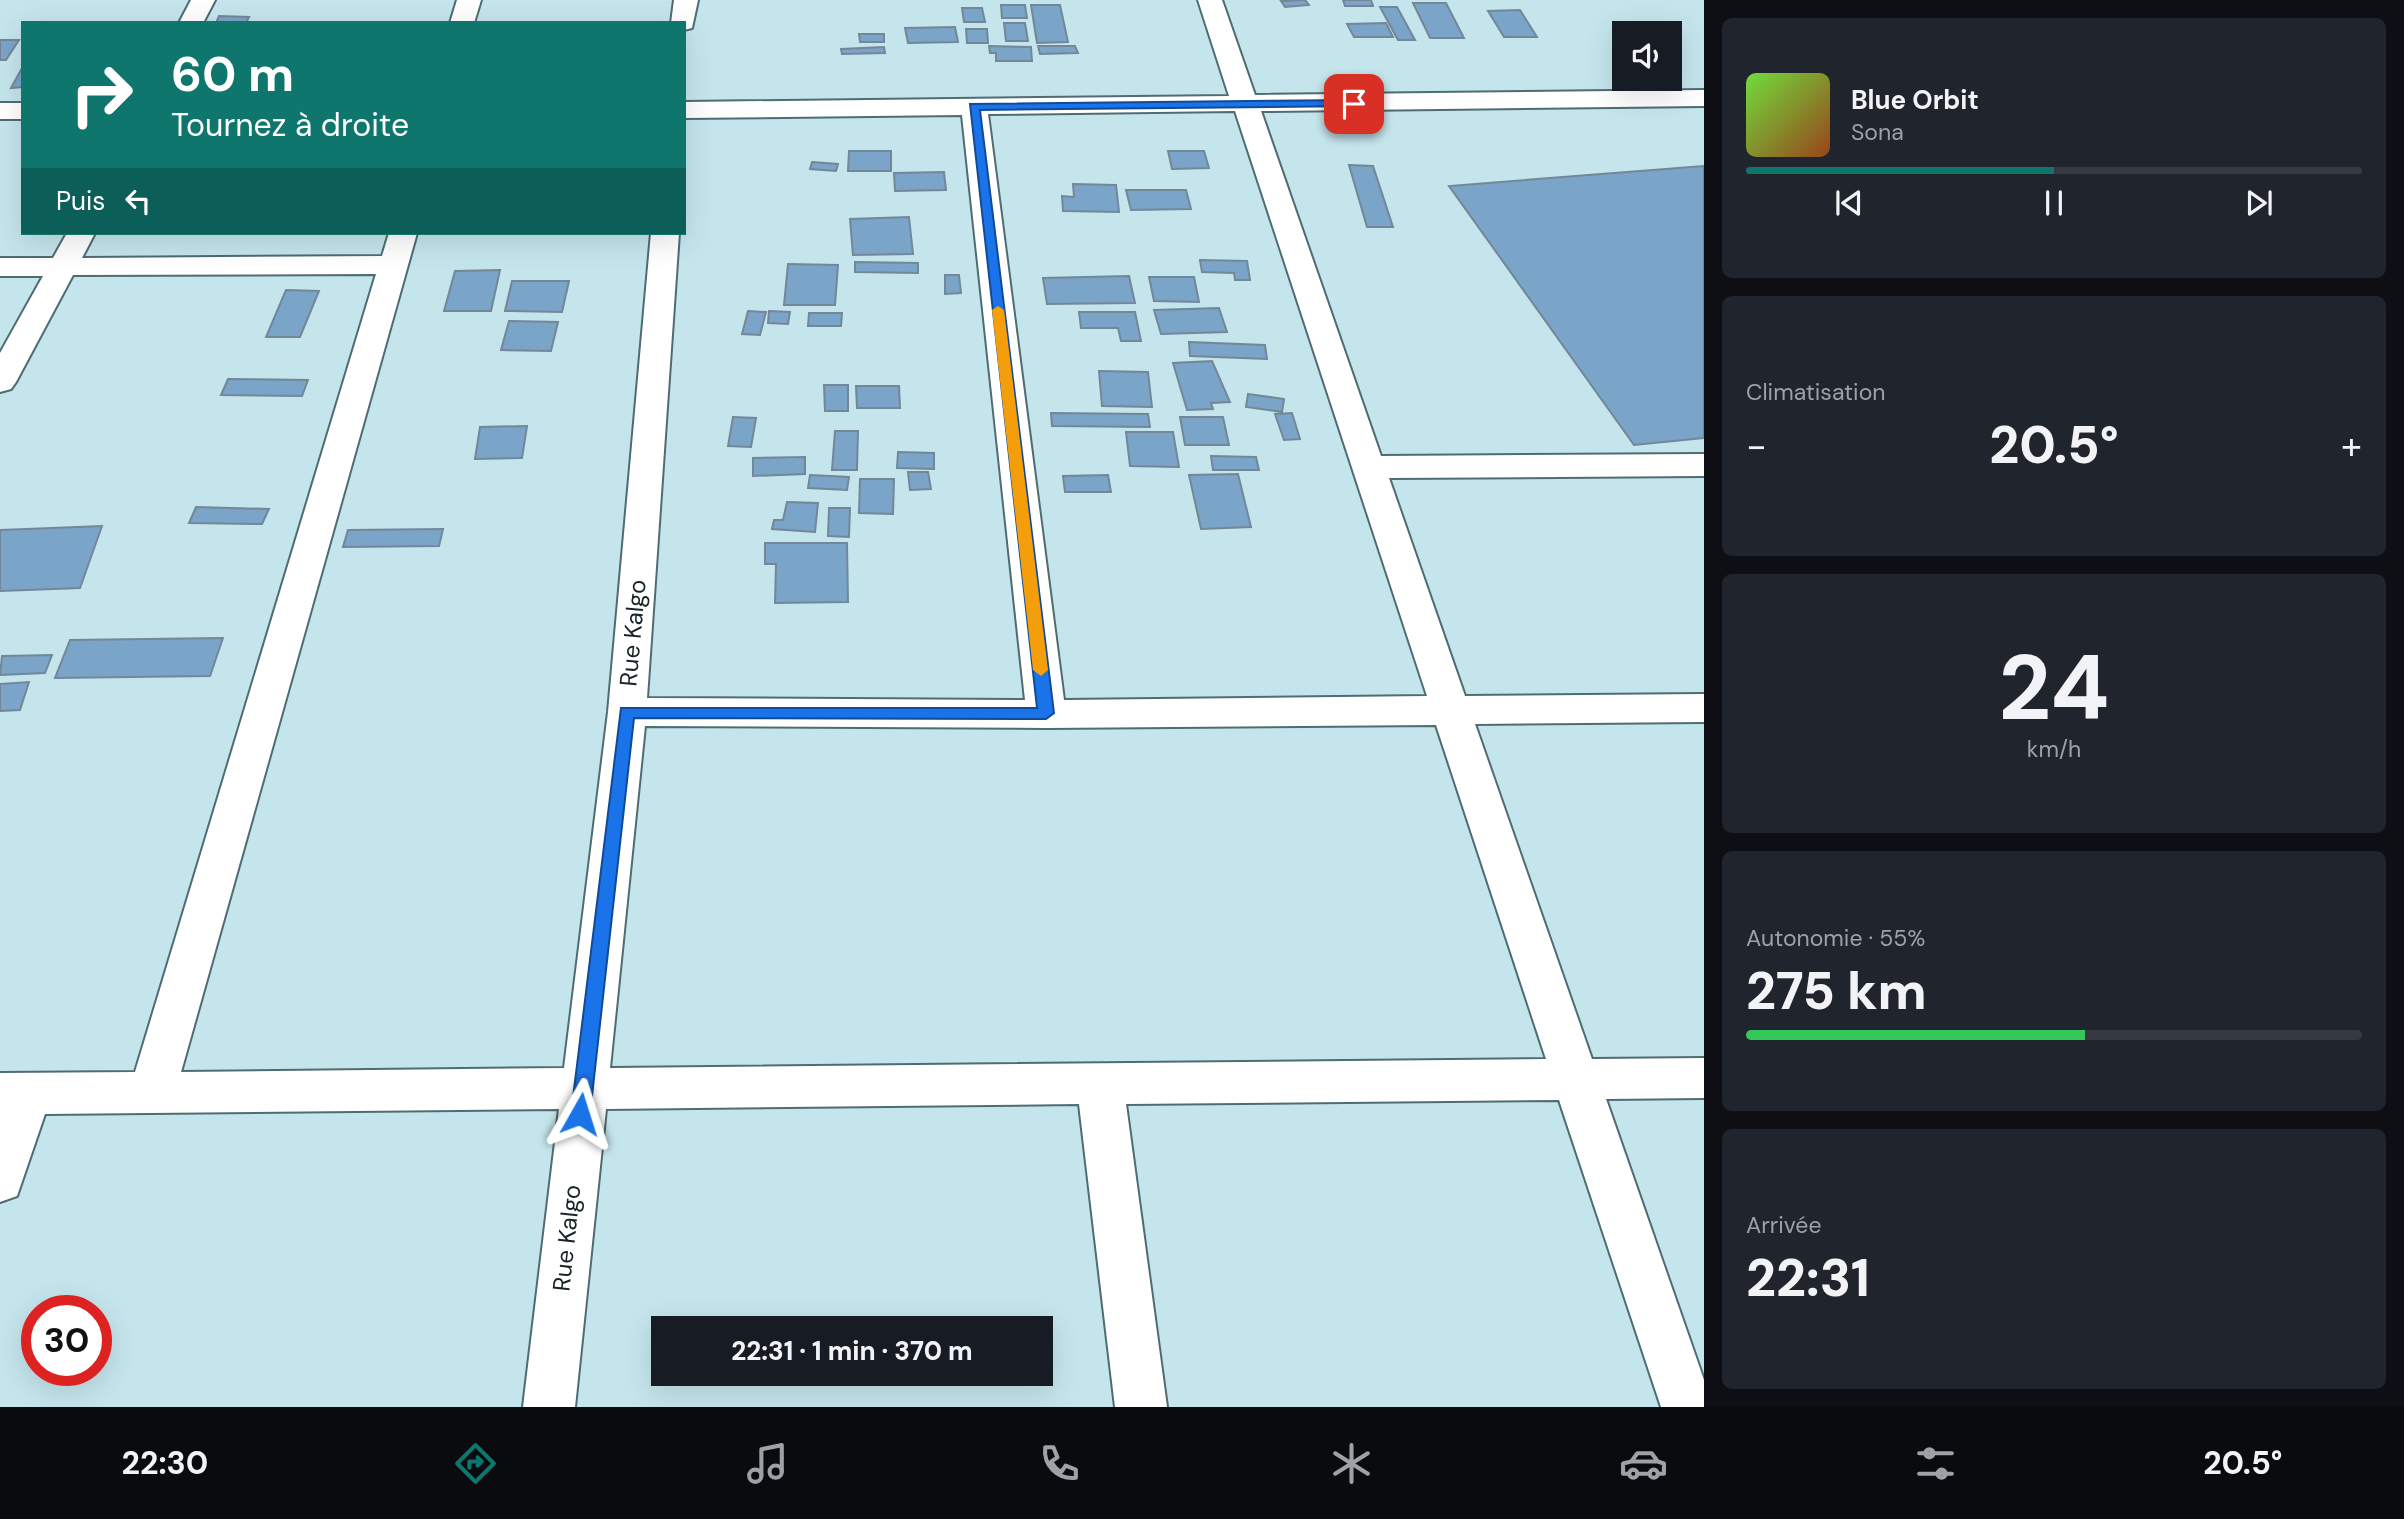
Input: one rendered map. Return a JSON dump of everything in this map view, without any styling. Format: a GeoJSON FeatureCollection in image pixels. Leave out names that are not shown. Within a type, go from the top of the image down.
{"type":"FeatureCollection","features":[{"type":"Feature","properties":{"kind":"street"},"geometry":{"type":"LineString","coordinates":[[192,21],[202,0]]}},
{"type":"Feature","properties":{"kind":"street"},"geometry":{"type":"LineString","coordinates":[[463,21],[469,0]]}},
{"type":"Feature","properties":{"kind":"street"},"geometry":{"type":"LineString","coordinates":[[684,21],[686,0]]}},
{"type":"Feature","properties":{"kind":"street"},"geometry":{"type":"LineString","coordinates":[[1210,0],[1687,1407]]}},
{"type":"Feature","properties":{"kind":"street"},"geometry":{"type":"LineString","coordinates":[[686,110],[1704,98]]}},
{"type":"Feature","properties":{"kind":"street"},"geometry":{"type":"LineString","coordinates":[[974,107],[1046,713]]}},
{"type":"Feature","properties":{"kind":"street"},"geometry":{"type":"LineString","coordinates":[[0,111],[21,111]]}},
{"type":"Feature","properties":{"kind":"street"},"geometry":{"type":"LineString","coordinates":[[0,382],[80,235]]}},
{"type":"Feature","properties":{"kind":"street","name":"Rue Kalgo"},"geometry":{"type":"LineString","coordinates":[[548,1407],[627,712],[665,235]]}},
{"type":"Feature","properties":{"kind":"street"},"geometry":{"type":"LineString","coordinates":[[0,267],[62,268],[398,249],[152,1092]]}},
{"type":"Feature","properties":{"kind":"street"},"geometry":{"type":"LineString","coordinates":[[1369,467],[1704,465]]}},
{"type":"Feature","properties":{"kind":"street"},"geometry":{"type":"LineString","coordinates":[[627,712],[1046,713],[1704,708]]}},
{"type":"Feature","properties":{"kind":"street"},"geometry":{"type":"LineString","coordinates":[[0,1180],[15,1093],[1704,1078]]}},
{"type":"Feature","properties":{"kind":"street"},"geometry":{"type":"LineString","coordinates":[[1100,1084],[1141,1407]]}},
{"type":"Feature","properties":{"kind":"building"},"geometry":{"type":"Polygon","coordinates":[[[1305,0],[1309,5],[1285,7],[1281,1],[1305,0]]]}},
{"type":"Feature","properties":{"kind":"building"},"geometry":{"type":"Polygon","coordinates":[[[1343,0],[1371,0],[1373,6],[1345,6],[1343,0]]]}},
{"type":"Feature","properties":{"kind":"building"},"geometry":{"type":"Polygon","coordinates":[[[1413,3],[1446,3],[1464,38],[1430,38],[1413,3]]]}},
{"type":"Feature","properties":{"kind":"building"},"geometry":{"type":"Polygon","coordinates":[[[1001,5],[1025,5],[1027,18],[1002,18],[1001,5]]]}},
{"type":"Feature","properties":{"kind":"building"},"geometry":{"type":"Polygon","coordinates":[[[1031,5],[1060,5],[1068,42],[1037,43],[1031,5]]]}},
{"type":"Feature","properties":{"kind":"building"},"geometry":{"type":"Polygon","coordinates":[[[1380,7],[1397,7],[1415,40],[1398,40],[1380,7]]]}},
{"type":"Feature","properties":{"kind":"building"},"geometry":{"type":"Polygon","coordinates":[[[962,8],[982,8],[985,22],[964,22],[962,8]]]}},
{"type":"Feature","properties":{"kind":"building"},"geometry":{"type":"Polygon","coordinates":[[[1520,10],[1537,37],[1504,37],[1488,11],[1520,10]]]}},
{"type":"Feature","properties":{"kind":"building"},"geometry":{"type":"Polygon","coordinates":[[[219,16],[249,17],[247,21],[217,21],[219,16]]]}},
{"type":"Feature","properties":{"kind":"building"},"geometry":{"type":"Polygon","coordinates":[[[1004,23],[1025,23],[1028,41],[1006,41],[1004,23]]]}},
{"type":"Feature","properties":{"kind":"building"},"geometry":{"type":"Polygon","coordinates":[[[1386,23],[1393,37],[1354,37],[1347,24],[1386,23]]]}},
{"type":"Feature","properties":{"kind":"building"},"geometry":{"type":"Polygon","coordinates":[[[955,27],[958,42],[908,43],[905,28],[955,27]]]}},
{"type":"Feature","properties":{"kind":"building"},"geometry":{"type":"Polygon","coordinates":[[[966,29],[987,29],[988,43],[967,43],[966,29]]]}},
{"type":"Feature","properties":{"kind":"building"},"geometry":{"type":"Polygon","coordinates":[[[859,34],[884,34],[884,42],[860,42],[859,34]]]}},
{"type":"Feature","properties":{"kind":"building"},"geometry":{"type":"Polygon","coordinates":[[[0,40],[19,40],[6,60],[0,60],[0,40]]]}},
{"type":"Feature","properties":{"kind":"building"},"geometry":{"type":"Polygon","coordinates":[[[989,46],[1031,47],[1032,61],[996,61],[996,53],[990,53],[989,46]]]}},
{"type":"Feature","properties":{"kind":"building"},"geometry":{"type":"Polygon","coordinates":[[[1038,46],[1075,46],[1078,53],[1040,54],[1038,46]]]}},
{"type":"Feature","properties":{"kind":"building"},"geometry":{"type":"Polygon","coordinates":[[[884,47],[885,53],[842,54],[841,49],[884,47]]]}},
{"type":"Feature","properties":{"kind":"building"},"geometry":{"type":"Polygon","coordinates":[[[21,70],[21,87],[11,88],[21,70]]]}},
{"type":"Feature","properties":{"kind":"building"},"geometry":{"type":"Polygon","coordinates":[[[849,151],[891,151],[891,171],[848,171],[849,151]]]}},
{"type":"Feature","properties":{"kind":"building"},"geometry":{"type":"Polygon","coordinates":[[[1168,151],[1204,151],[1209,168],[1172,169],[1168,151]]]}},
{"type":"Feature","properties":{"kind":"building"},"geometry":{"type":"Polygon","coordinates":[[[812,162],[838,164],[836,171],[810,169],[812,162]]]}},
{"type":"Feature","properties":{"kind":"building"},"geometry":{"type":"Polygon","coordinates":[[[1349,165],[1373,166],[1393,227],[1367,227],[1349,165]]]}},
{"type":"Feature","properties":{"kind":"building"},"geometry":{"type":"Polygon","coordinates":[[[1704,166],[1704,438],[1634,445],[1449,186],[1704,166]]]}},
{"type":"Feature","properties":{"kind":"building"},"geometry":{"type":"Polygon","coordinates":[[[944,172],[946,190],[895,191],[894,173],[944,172]]]}},
{"type":"Feature","properties":{"kind":"building"},"geometry":{"type":"Polygon","coordinates":[[[1073,184],[1116,185],[1119,212],[1063,211],[1062,196],[1074,197],[1073,184]]]}},
{"type":"Feature","properties":{"kind":"building"},"geometry":{"type":"Polygon","coordinates":[[[1126,190],[1186,190],[1191,209],[1131,210],[1126,190]]]}},
{"type":"Feature","properties":{"kind":"building"},"geometry":{"type":"Polygon","coordinates":[[[909,217],[913,254],[853,255],[850,219],[909,217]]]}},
{"type":"Feature","properties":{"kind":"building"},"geometry":{"type":"Polygon","coordinates":[[[1200,260],[1247,261],[1250,280],[1235,280],[1234,273],[1202,272],[1200,260]]]}},
{"type":"Feature","properties":{"kind":"building"},"geometry":{"type":"Polygon","coordinates":[[[855,262],[918,263],[918,273],[855,272],[855,262]]]}},
{"type":"Feature","properties":{"kind":"building"},"geometry":{"type":"Polygon","coordinates":[[[788,264],[838,265],[835,305],[784,305],[788,264]]]}},
{"type":"Feature","properties":{"kind":"building"},"geometry":{"type":"Polygon","coordinates":[[[500,270],[491,311],[444,311],[455,271],[500,270]]]}},
{"type":"Feature","properties":{"kind":"building"},"geometry":{"type":"Polygon","coordinates":[[[945,275],[959,275],[961,293],[945,294],[945,275]]]}},
{"type":"Feature","properties":{"kind":"building"},"geometry":{"type":"Polygon","coordinates":[[[1129,276],[1135,303],[1047,304],[1043,278],[1129,276]]]}},
{"type":"Feature","properties":{"kind":"building"},"geometry":{"type":"Polygon","coordinates":[[[1149,277],[1194,277],[1199,302],[1154,301],[1149,277]]]}},
{"type":"Feature","properties":{"kind":"building"},"geometry":{"type":"Polygon","coordinates":[[[512,281],[569,281],[562,312],[505,311],[512,281]]]}},
{"type":"Feature","properties":{"kind":"building"},"geometry":{"type":"Polygon","coordinates":[[[286,290],[319,291],[300,337],[266,337],[286,290]]]}},
{"type":"Feature","properties":{"kind":"building"},"geometry":{"type":"Polygon","coordinates":[[[1219,308],[1227,332],[1161,334],[1154,310],[1219,308]]]}},
{"type":"Feature","properties":{"kind":"building"},"geometry":{"type":"Polygon","coordinates":[[[748,311],[766,312],[760,335],[742,334],[748,311]]]}},
{"type":"Feature","properties":{"kind":"building"},"geometry":{"type":"Polygon","coordinates":[[[769,311],[790,312],[788,324],[768,323],[769,311]]]}},
{"type":"Feature","properties":{"kind":"building"},"geometry":{"type":"Polygon","coordinates":[[[1079,312],[1135,312],[1141,341],[1121,341],[1118,328],[1081,328],[1079,312]]]}},
{"type":"Feature","properties":{"kind":"building"},"geometry":{"type":"Polygon","coordinates":[[[809,313],[842,313],[841,326],[808,326],[809,313]]]}},
{"type":"Feature","properties":{"kind":"building"},"geometry":{"type":"Polygon","coordinates":[[[509,321],[558,322],[551,351],[501,350],[509,321]]]}},
{"type":"Feature","properties":{"kind":"building"},"geometry":{"type":"Polygon","coordinates":[[[1189,342],[1265,345],[1267,359],[1190,356],[1189,342]]]}},
{"type":"Feature","properties":{"kind":"building"},"geometry":{"type":"Polygon","coordinates":[[[1212,361],[1230,402],[1211,403],[1213,409],[1187,410],[1173,363],[1212,361]]]}},
{"type":"Feature","properties":{"kind":"building"},"geometry":{"type":"Polygon","coordinates":[[[1099,371],[1148,372],[1152,407],[1102,406],[1099,371]]]}},
{"type":"Feature","properties":{"kind":"building"},"geometry":{"type":"Polygon","coordinates":[[[228,379],[308,380],[302,396],[221,395],[228,379]]]}},
{"type":"Feature","properties":{"kind":"building"},"geometry":{"type":"Polygon","coordinates":[[[824,385],[848,385],[848,411],[825,411],[824,385]]]}},
{"type":"Feature","properties":{"kind":"building"},"geometry":{"type":"Polygon","coordinates":[[[856,386],[899,386],[900,408],[857,408],[856,386]]]}},
{"type":"Feature","properties":{"kind":"building"},"geometry":{"type":"Polygon","coordinates":[[[1248,394],[1284,399],[1282,412],[1246,407],[1248,394]]]}},
{"type":"Feature","properties":{"kind":"building"},"geometry":{"type":"Polygon","coordinates":[[[1051,413],[1148,414],[1150,427],[1052,426],[1051,413]]]}},
{"type":"Feature","properties":{"kind":"building"},"geometry":{"type":"Polygon","coordinates":[[[1292,413],[1300,439],[1284,440],[1275,414],[1292,413]]]}},
{"type":"Feature","properties":{"kind":"building"},"geometry":{"type":"Polygon","coordinates":[[[733,417],[756,418],[751,447],[728,446],[733,417]]]}},
{"type":"Feature","properties":{"kind":"building"},"geometry":{"type":"Polygon","coordinates":[[[1180,417],[1223,417],[1229,445],[1185,445],[1180,417]]]}},
{"type":"Feature","properties":{"kind":"building"},"geometry":{"type":"Polygon","coordinates":[[[527,426],[522,458],[475,459],[480,427],[527,426]]]}},
{"type":"Feature","properties":{"kind":"building"},"geometry":{"type":"Polygon","coordinates":[[[835,431],[858,431],[857,470],[832,470],[835,431]]]}},
{"type":"Feature","properties":{"kind":"building"},"geometry":{"type":"Polygon","coordinates":[[[1126,432],[1173,432],[1179,467],[1130,466],[1126,432]]]}},
{"type":"Feature","properties":{"kind":"building"},"geometry":{"type":"Polygon","coordinates":[[[898,452],[934,453],[934,469],[897,468],[898,452]]]}},
{"type":"Feature","properties":{"kind":"building"},"geometry":{"type":"Polygon","coordinates":[[[1211,456],[1256,457],[1259,470],[1213,470],[1211,456]]]}},
{"type":"Feature","properties":{"kind":"building"},"geometry":{"type":"Polygon","coordinates":[[[805,457],[805,474],[753,476],[753,458],[805,457]]]}},
{"type":"Feature","properties":{"kind":"building"},"geometry":{"type":"Polygon","coordinates":[[[908,472],[928,472],[931,489],[910,490],[908,472]]]}},
{"type":"Feature","properties":{"kind":"building"},"geometry":{"type":"Polygon","coordinates":[[[1238,474],[1251,527],[1201,529],[1189,475],[1238,474]]]}},
{"type":"Feature","properties":{"kind":"building"},"geometry":{"type":"Polygon","coordinates":[[[810,475],[849,477],[847,490],[808,488],[810,475]]]}},
{"type":"Feature","properties":{"kind":"building"},"geometry":{"type":"Polygon","coordinates":[[[1108,475],[1111,492],[1065,492],[1063,476],[1108,475]]]}},
{"type":"Feature","properties":{"kind":"building"},"geometry":{"type":"Polygon","coordinates":[[[860,479],[894,479],[893,514],[859,513],[860,479]]]}},
{"type":"Feature","properties":{"kind":"building"},"geometry":{"type":"Polygon","coordinates":[[[787,502],[818,503],[815,532],[772,529],[774,520],[783,520],[787,502]]]}},
{"type":"Feature","properties":{"kind":"building"},"geometry":{"type":"Polygon","coordinates":[[[196,507],[269,509],[262,524],[189,523],[196,507]]]}},
{"type":"Feature","properties":{"kind":"building"},"geometry":{"type":"Polygon","coordinates":[[[829,508],[850,508],[849,537],[828,536],[829,508]]]}},
{"type":"Feature","properties":{"kind":"building"},"geometry":{"type":"Polygon","coordinates":[[[102,526],[80,588],[0,591],[0,530],[102,526]]]}},
{"type":"Feature","properties":{"kind":"building"},"geometry":{"type":"Polygon","coordinates":[[[443,529],[439,546],[343,547],[348,530],[443,529]]]}},
{"type":"Feature","properties":{"kind":"building"},"geometry":{"type":"Polygon","coordinates":[[[765,543],[847,543],[848,602],[775,603],[776,564],[765,564],[765,543]]]}},
{"type":"Feature","properties":{"kind":"building"},"geometry":{"type":"Polygon","coordinates":[[[223,638],[210,676],[55,678],[70,640],[223,638]]]}},
{"type":"Feature","properties":{"kind":"building"},"geometry":{"type":"Polygon","coordinates":[[[52,655],[45,673],[0,675],[2,656],[52,655]]]}},
{"type":"Feature","properties":{"kind":"building"},"geometry":{"type":"Polygon","coordinates":[[[29,682],[20,710],[0,711],[0,684],[29,682]]]}},
{"type":"Feature","properties":{"kind":"slow traffic"},"geometry":{"type":"LineString","coordinates":[[998,310],[1041,670]]}},
{"type":"Feature","properties":{"kind":"route"},"geometry":{"type":"LineString","coordinates":[[580,1114],[627,712],[1046,713],[974,107],[1354,104]]}}]}
